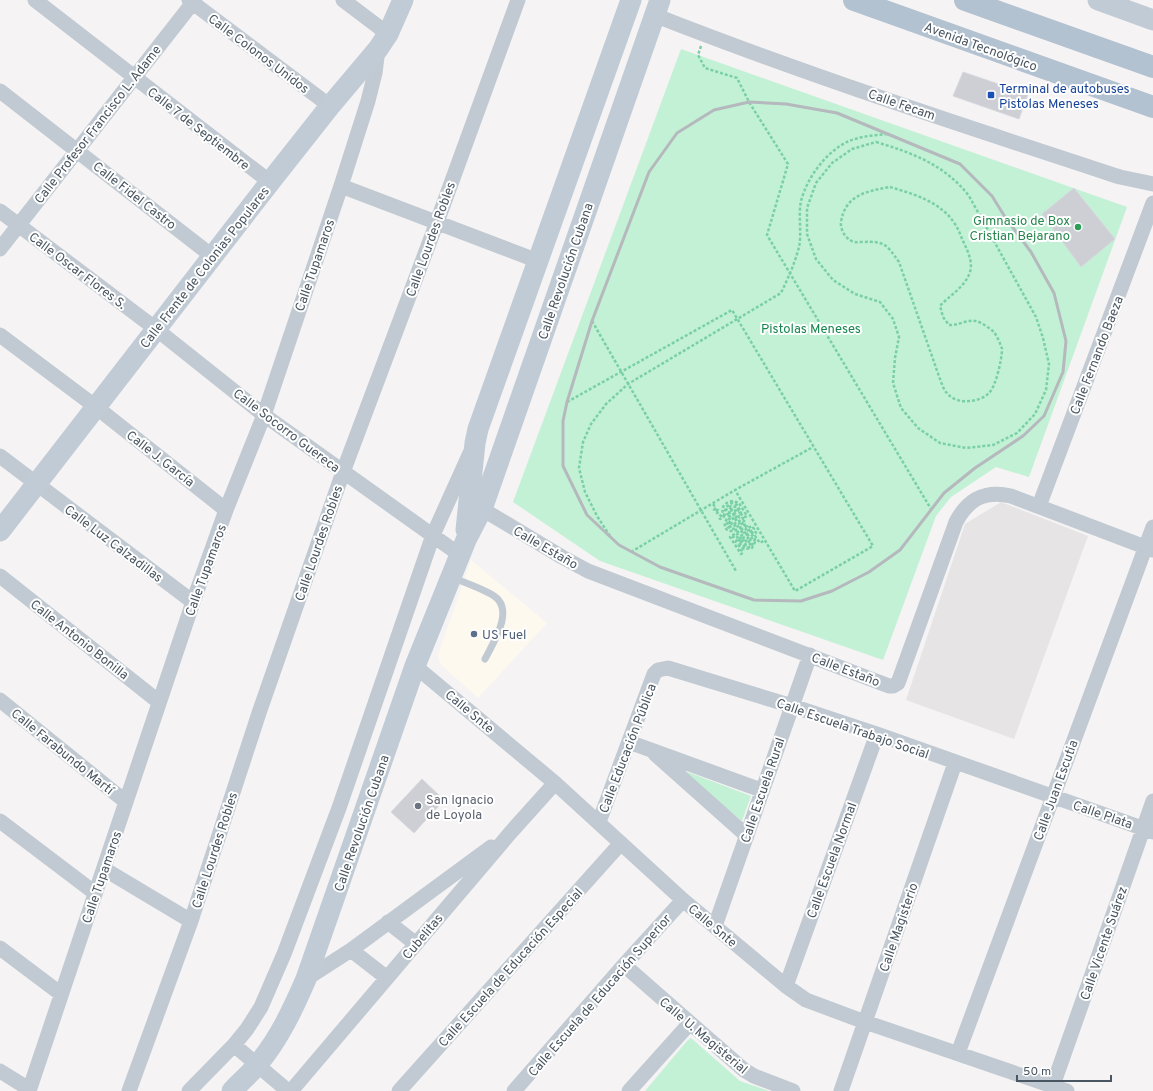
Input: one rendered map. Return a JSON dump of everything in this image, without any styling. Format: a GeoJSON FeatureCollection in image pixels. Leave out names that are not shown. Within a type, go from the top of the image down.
{"type":"FeatureCollection","features":[{"type":"Feature","properties":{"kind":"main road","name":"Avenida Tecnológico"},"geometry":{"type":"LineString","coordinates":[[854,0],[1153,107]]}},
{"type":"Feature","properties":{"kind":"main road"},"geometry":{"type":"LineString","coordinates":[[965,0],[1152,67]]}},
{"type":"Feature","properties":{"kind":"street","name":"Calle 7 de Septiembre"},"geometry":{"type":"LineString","coordinates":[[35,0],[270,182]]}},
{"type":"Feature","properties":{"kind":"street"},"geometry":{"type":"LineString","coordinates":[[343,0],[383,42]]}},
{"type":"Feature","properties":{"kind":"street","name":"Calle Frente de Colonias Populares"},"geometry":{"type":"LineString","coordinates":[[0,531],[212,256],[330,106],[383,42],[403,0]]}},
{"type":"Feature","properties":{"kind":"street","name":"Calle Lourdes Robles"},"geometry":{"type":"LineString","coordinates":[[129,1091],[191,921],[259,713],[343,472],[437,222],[518,0]]}},
{"type":"Feature","properties":{"kind":"street","name":"Calle Revolución Cubana"},"geometry":{"type":"LineString","coordinates":[[463,548],[475,442],[478,429],[631,0]]}},
{"type":"Feature","properties":{"kind":"street"},"geometry":{"type":"LineString","coordinates":[[1098,0],[1153,20]]}},
{"type":"Feature","properties":{"kind":"street","name":"Calle Profesor Francisco L. Adame"},"geometry":{"type":"LineString","coordinates":[[0,249],[134,78],[192,1]]}},
{"type":"Feature","properties":{"kind":"street","name":"Calle Colonos Unidos"},"geometry":{"type":"LineString","coordinates":[[192,1],[330,106]]}},
{"type":"Feature","properties":{"kind":"street","name":"Calle Revolución Cubana"},"geometry":{"type":"LineString","coordinates":[[232,1091],[258,1064],[278,1036],[290,1016],[306,979],[415,666],[463,548],[482,509],[657,7]]}},
{"type":"Feature","properties":{"kind":"street","name":"Calle Fecam"},"geometry":{"type":"LineString","coordinates":[[657,7],[705,34],[778,61],[1080,164],[1120,177],[1153,184]]}},
{"type":"Feature","properties":{"kind":"street","name":"Calle Tupamaros"},"geometry":{"type":"LineString","coordinates":[[29,1090],[193,602],[226,510],[264,415],[341,186],[370,94],[383,42]]}},
{"type":"Feature","properties":{"kind":"street"},"geometry":{"type":"LineString","coordinates":[[611,54],[615,73],[613,96],[616,125]]}},
{"type":"Feature","properties":{"kind":"street","name":"Calle Fidel Castro"},"geometry":{"type":"LineString","coordinates":[[0,91],[212,256]]}},
{"type":"Feature","properties":{"kind":"street"},"geometry":{"type":"LineString","coordinates":[[341,186],[538,261]]}},
{"type":"Feature","properties":{"kind":"street","name":"Calle Fernando Baeza"},"geometry":{"type":"LineString","coordinates":[[1038,506],[1153,203]]}},
{"type":"Feature","properties":{"kind":"street","name":"Calle Oscar Flores S."},"geometry":{"type":"LineString","coordinates":[[0,211],[156,329]]}},
{"type":"Feature","properties":{"kind":"street","name":"Calle Socorro Guereca"},"geometry":{"type":"LineString","coordinates":[[156,329],[264,415],[343,472],[433,535],[463,548]]}},
{"type":"Feature","properties":{"kind":"street","name":"Calle J. García"},"geometry":{"type":"LineString","coordinates":[[0,335],[96,407],[226,510]]}},
{"type":"Feature","properties":{"kind":"street"},"geometry":{"type":"LineString","coordinates":[[189,1091],[247,1030],[260,1007],[284,954],[339,808],[433,535],[475,442]]}},
{"type":"Feature","properties":{"kind":"street","name":"Calle Luz Calzadillas"},"geometry":{"type":"LineString","coordinates":[[0,456],[36,485],[193,602]]}},
{"type":"Feature","properties":{"kind":"street","name":"Calle Estaño"},"geometry":{"type":"LineString","coordinates":[[482,509],[588,571],[889,686],[896,685],[898,683],[956,522],[964,509],[971,502],[992,494],[1011,496],[1149,549]]}},
{"type":"Feature","properties":{"kind":"street","name":"Calle Juan Escutia"},"geometry":{"type":"LineString","coordinates":[[958,1053],[1052,797],[1149,549],[1153,526]]}},
{"type":"Feature","properties":{"kind":"street","name":"Calle Antonio Bonilla"},"geometry":{"type":"LineString","coordinates":[[0,576],[159,702]]}},
{"type":"Feature","properties":{"kind":"street","name":"Calle Escuela Rural"},"geometry":{"type":"LineString","coordinates":[[715,926],[761,790],[810,655]]}},
{"type":"Feature","properties":{"kind":"street","name":"Calle Snte"},"geometry":{"type":"LineString","coordinates":[[415,666],[555,783],[683,900],[786,986],[810,1001],[864,1022],[958,1053],[1057,1089]]}},
{"type":"Feature","properties":{"kind":"street","name":"Calle Escuela Trabajo Social"},"geometry":{"type":"LineString","coordinates":[[654,674],[658,670],[668,668],[792,706],[877,734],[1052,797]]}},
{"type":"Feature","properties":{"kind":"street","name":"Calle Educación Pública"},"geometry":{"type":"LineString","coordinates":[[599,822],[654,674]]}},
{"type":"Feature","properties":{"kind":"street","name":"Calle Farabundo Martí"},"geometry":{"type":"LineString","coordinates":[[0,700],[126,802]]}},
{"type":"Feature","properties":{"kind":"street","name":"Calle Escuela Normal"},"geometry":{"type":"LineString","coordinates":[[786,986],[877,734]]}},
{"type":"Feature","properties":{"kind":"street"},"geometry":{"type":"LineString","coordinates":[[629,742],[761,790]]}},
{"type":"Feature","properties":{"kind":"street"},"geometry":{"type":"LineString","coordinates":[[651,750],[746,836]]}},
{"type":"Feature","properties":{"kind":"street","name":"Calle Magisterio"},"geometry":{"type":"LineString","coordinates":[[841,1091],[955,763]]}},
{"type":"Feature","properties":{"kind":"street","name":"Cubelitas"},"geometry":{"type":"LineString","coordinates":[[290,1091],[511,832],[555,783]]}},
{"type":"Feature","properties":{"kind":"street","name":"Calle Plata"},"geometry":{"type":"LineString","coordinates":[[1052,797],[1148,830]]}},
{"type":"Feature","properties":{"kind":"street","name":"Calle Vicente Suárez"},"geometry":{"type":"LineString","coordinates":[[1057,1089],[1148,830],[1153,801]]}},
{"type":"Feature","properties":{"kind":"street"},"geometry":{"type":"LineString","coordinates":[[0,821],[95,894]]}},
{"type":"Feature","properties":{"kind":"street"},"geometry":{"type":"LineString","coordinates":[[306,979],[351,950],[511,832]]}},
{"type":"Feature","properties":{"kind":"street","name":"Calle Escuela de Educación Especial"},"geometry":{"type":"LineString","coordinates":[[399,1091],[621,843]]}},
{"type":"Feature","properties":{"kind":"street"},"geometry":{"type":"LineString","coordinates":[[104,869],[191,921]]}},
{"type":"Feature","properties":{"kind":"street","name":"Calle Escuela de Educación Superior"},"geometry":{"type":"LineString","coordinates":[[514,1091],[683,900]]}},
{"type":"Feature","properties":{"kind":"street"},"geometry":{"type":"LineString","coordinates":[[388,922],[416,944]]}},
{"type":"Feature","properties":{"kind":"street"},"geometry":{"type":"LineString","coordinates":[[0,948],[61,994]]}},
{"type":"Feature","properties":{"kind":"street"},"geometry":{"type":"LineString","coordinates":[[351,950],[387,978]]}},
{"type":"Feature","properties":{"kind":"street","name":"Calle U. Magisterial"},"geometry":{"type":"LineString","coordinates":[[624,966],[744,1070],[754,1076],[793,1091]]}},
{"type":"Feature","properties":{"kind":"street"},"geometry":{"type":"LineString","coordinates":[[629,1091],[690,1023]]}},
{"type":"Feature","properties":{"kind":"street"},"geometry":{"type":"LineString","coordinates":[[234,1045],[290,1091]]}},
{"type":"Feature","properties":{"kind":"street"},"geometry":{"type":"LineString","coordinates":[[0,1071],[29,1090]]}},
{"type":"Feature","properties":{"kind":"lane"},"geometry":{"type":"LineString","coordinates":[[452,577],[494,596],[500,602],[503,609],[502,621],[498,634],[485,659]]}},
{"type":"Feature","properties":{"kind":"path"},"geometry":{"type":"LineString","coordinates":[[705,34],[698,55],[705,68],[737,78],[749,102],[788,164],[767,235],[931,509]]}},
{"type":"Feature","properties":{"kind":"path"},"geometry":{"type":"LineString","coordinates":[[610,536],[597,516],[585,492],[579,468],[583,442],[591,424],[606,404],[628,384],[738,319],[780,292],[790,274],[799,246],[801,202],[808,184],[823,160],[846,142],[868,136],[889,134]]}},
{"type":"Feature","properties":{"kind":"path"},"geometry":{"type":"LineString","coordinates":[[876,142],[924,158],[961,185],[970,196],[1036,316],[1050,364],[1046,390],[1035,414],[1021,429],[1017,433],[993,445],[966,448],[940,443],[918,428],[901,408],[893,383],[895,358],[899,337],[893,319],[880,302],[855,294],[833,280],[816,259],[807,234],[807,208],[816,183],[832,163],[852,149],[876,142]]}},
{"type":"Feature","properties":{"kind":"path"},"geometry":{"type":"LineString","coordinates":[[890,186],[932,202],[945,212],[955,224],[970,256],[970,271],[963,286],[951,294],[940,306],[944,318],[949,325],[976,321],[994,332],[1002,348],[996,382],[989,393],[980,398],[969,401],[956,400],[947,394],[941,382],[899,262],[887,246],[876,242],[852,242],[846,237],[840,226],[842,212],[851,200],[868,191],[890,186]]}},
{"type":"Feature","properties":{"kind":"path"},"geometry":{"type":"LineString","coordinates":[[567,402],[732,310],[873,546],[796,591],[736,490]]}},
{"type":"Feature","properties":{"kind":"path"},"geometry":{"type":"LineString","coordinates":[[592,321],[736,571]]}},
{"type":"Feature","properties":{"kind":"path"},"geometry":{"type":"LineString","coordinates":[[631,552],[736,490],[813,447]]}},
{"type":"Feature","properties":{"kind":"path"},"geometry":{"type":"LineString","coordinates":[[713,504],[716,508],[714,510],[718,510],[719,512],[717,513],[721,516],[719,517],[720,519],[724,517],[722,509],[726,503],[732,501],[739,504],[746,516],[745,517],[741,514],[743,519],[732,525],[732,521],[730,521],[729,526],[732,527],[744,521],[745,522],[733,529],[728,527],[728,520],[732,517],[734,521],[739,518],[738,514],[741,512],[737,505],[732,503],[726,507],[724,514],[726,516],[728,514],[726,510],[731,506],[737,508],[738,511],[736,512],[734,509],[730,509],[729,512],[730,513],[732,510],[737,516],[735,518],[733,514],[728,517],[724,524],[725,528],[730,531],[735,531],[746,524],[747,526],[730,536],[741,554],[743,553],[738,544],[739,543],[744,549],[748,549],[752,548],[755,542],[755,539],[751,547],[747,548],[744,546],[741,539]]}},
{"type":"Feature","properties":{"kind":"path"},"geometry":{"type":"LineString","coordinates":[[747,531],[746,529],[733,537],[743,536],[736,542],[755,531],[756,533],[745,540],[748,543],[750,539],[755,536],[760,543],[765,540]]}},
{"type":"Feature","properties":{"kind":"path"},"geometry":{"type":"LineString","coordinates":[[741,539],[746,546],[751,544],[750,539]]}},
{"type":"Feature","properties":{"kind":"shaded area"},"geometry":{"type":"Polygon","coordinates":[[[1001,502],[1088,536],[1014,739],[906,700],[965,524],[1001,502]]]}},
{"type":"Feature","properties":{"kind":"shaded area"},"geometry":{"type":"Polygon","coordinates":[[[471,560],[547,623],[478,698],[440,664],[438,655],[471,560]]]}},
{"type":"Feature","properties":{"kind":"green space","name":"Pistolas Meneses"},"geometry":{"type":"Polygon","coordinates":[[[681,49],[1127,207],[1029,477],[996,467],[951,497],[936,516],[883,660],[600,561],[513,502],[681,49]]]}},
{"type":"Feature","properties":{"kind":"green space"},"geometry":{"type":"Polygon","coordinates":[[[677,768],[751,796],[742,821],[677,768]]]}},
{"type":"Feature","properties":{"kind":"green space"},"geometry":{"type":"Polygon","coordinates":[[[691,1038],[740,1081],[769,1091],[645,1091],[691,1038]]]}},
{"type":"Feature","properties":{"kind":"building","name":"Terminal de autobuses Pistolas Meneses"},"geometry":{"type":"Polygon","coordinates":[[[963,72],[1028,94],[1019,119],[953,96],[963,72]]]}},
{"type":"Feature","properties":{"kind":"building","name":"Gimnasio de Box Cristian Bejarano"},"geometry":{"type":"Polygon","coordinates":[[[1074,188],[1115,239],[1081,267],[1042,214],[1074,188]]]}},
{"type":"Feature","properties":{"kind":"building","name":"San Ignacio de Loyola"},"geometry":{"type":"Polygon","coordinates":[[[422,779],[444,800],[414,833],[391,812],[422,779]]]}},
{"type":"Feature","properties":{"kind":"railway"},"geometry":{"type":"LineString","coordinates":[[749,102],[786,104],[837,113],[960,164],[992,196],[1005,217],[1031,252],[1054,293],[1066,341],[1063,372],[1044,416],[1023,436],[975,468],[944,493],[900,550],[869,572],[832,591],[801,601],[754,600],[660,567],[619,545],[587,515],[563,466],[563,421],[567,402],[592,321],[649,172],[677,133],[714,110],[749,102]]}},
{"type":"Feature","properties":{"kind":"place","name":"Terminal de autobuses Pistolas Meneses"},"geometry":{"type":"Point","coordinates":[991,95]}},
{"type":"Feature","properties":{"kind":"place","name":"Gimnasio de Box Cristian Bejarano"},"geometry":{"type":"Point","coordinates":[1078,227]}},
{"type":"Feature","properties":{"kind":"place","name":"US Fuel"},"geometry":{"type":"Point","coordinates":[474,634]}},
{"type":"Feature","properties":{"kind":"place","name":"San Ignacio de Loyola"},"geometry":{"type":"Point","coordinates":[418,806]}}]}
